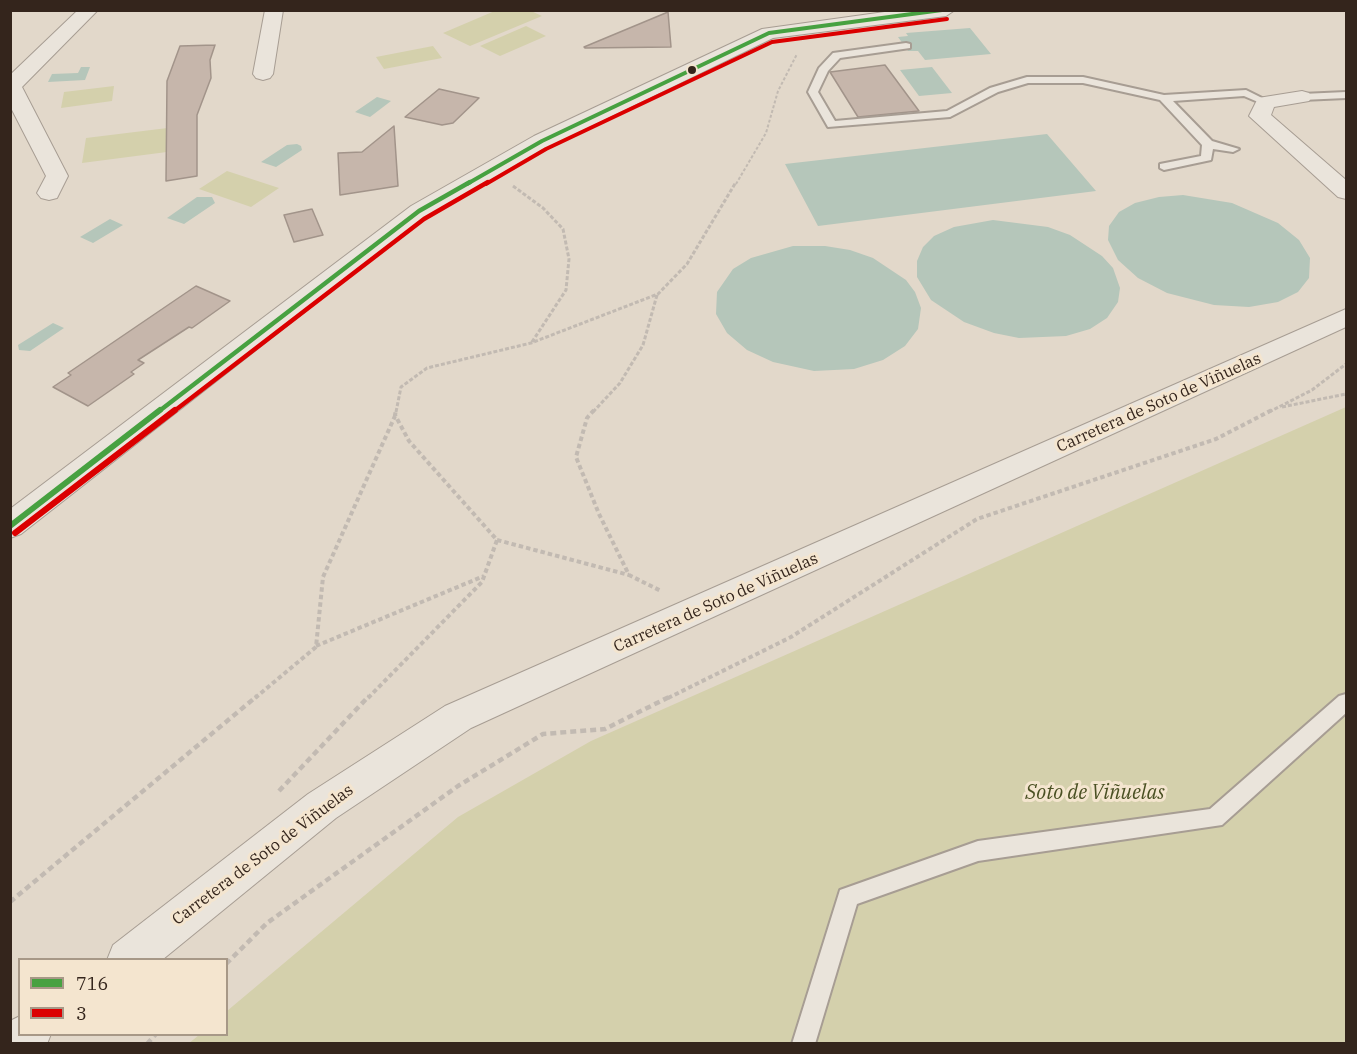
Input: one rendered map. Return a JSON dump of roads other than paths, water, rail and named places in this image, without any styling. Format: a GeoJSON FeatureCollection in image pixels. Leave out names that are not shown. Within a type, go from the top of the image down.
{"type":"FeatureCollection","features":[{"type":"Feature","properties":{"kind":"street"},"geometry":{"type":"LineString","coordinates":[[49,193],[57,176],[11,87],[90,10]]}},
{"type":"Feature","properties":{"kind":"street"},"geometry":{"type":"LineString","coordinates":[[263,74],[274,10]]}},
{"type":"Feature","properties":{"kind":"street"},"geometry":{"type":"LineString","coordinates":[[10,526],[419,211],[542,141],[767,22],[802,29],[942,11]]}},
{"type":"Feature","properties":{"kind":"street"},"geometry":{"type":"LineString","coordinates":[[1302,97],[1265,102],[1260,116],[1347,192]]}},
{"type":"Feature","properties":{"kind":"street","name":"Carretera de Soto de Viñuelas"},"geometry":{"type":"LineString","coordinates":[[131,958],[322,806],[458,717],[1347,317]]}},
{"type":"Feature","properties":{"kind":"lane"},"geometry":{"type":"LineString","coordinates":[[906,46],[837,55],[823,70],[813,92],[832,125],[950,114],[994,90],[1027,80],[1083,80],[1164,98],[1246,93],[1265,102]]}},
{"type":"Feature","properties":{"kind":"lane"},"geometry":{"type":"LineString","coordinates":[[1302,97],[1347,96]]}},
{"type":"Feature","properties":{"kind":"lane"},"geometry":{"type":"LineString","coordinates":[[1164,98],[1208,144],[1233,149]]}},
{"type":"Feature","properties":{"kind":"lane"},"geometry":{"type":"LineString","coordinates":[[1164,166],[1207,158],[1208,144]]}},
{"type":"Feature","properties":{"kind":"lane"},"geometry":{"type":"LineString","coordinates":[[803,1044],[848,897],[978,851],[1215,818],[1347,702]]}},
{"type":"Feature","properties":{"kind":"park label","name":"Soto de Viñuelas"},"geometry":{"type":"Point","coordinates":[1095,793]}}]}
